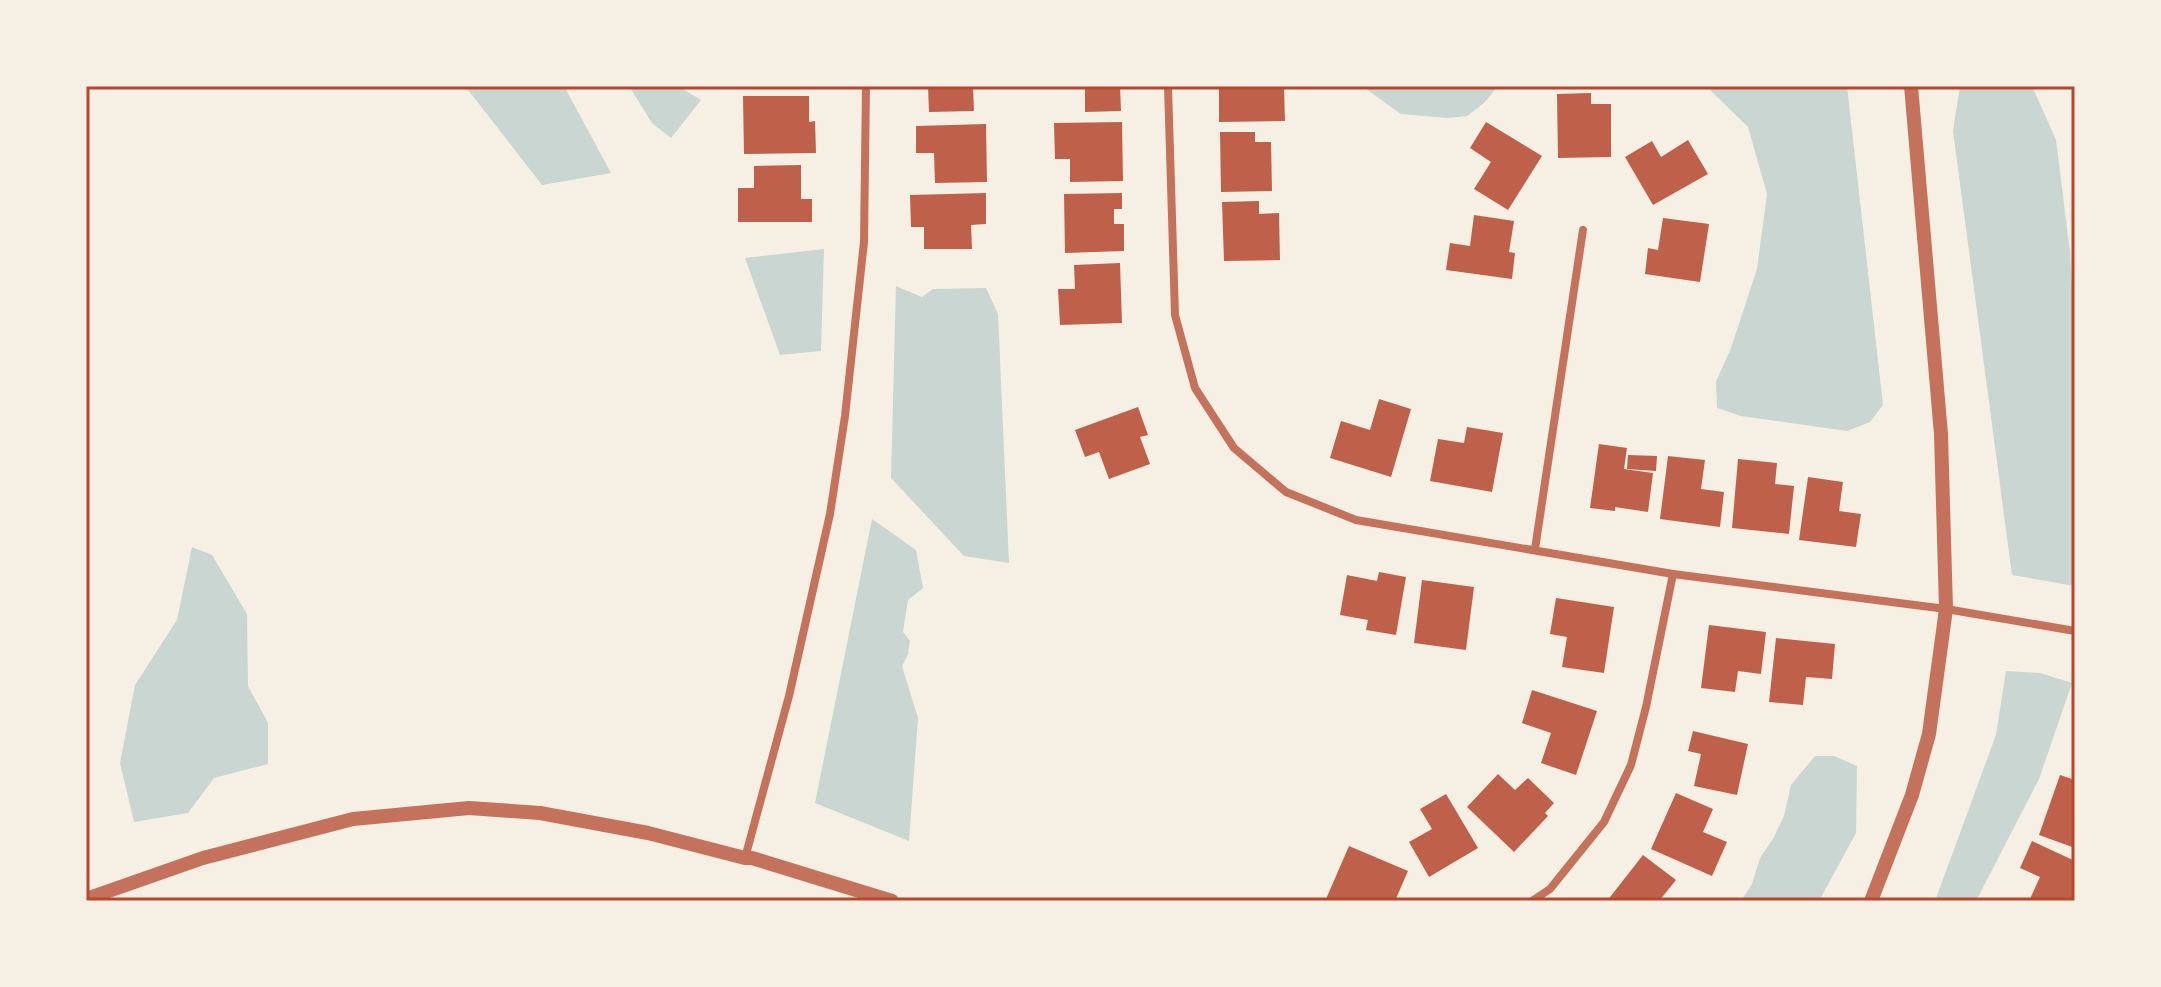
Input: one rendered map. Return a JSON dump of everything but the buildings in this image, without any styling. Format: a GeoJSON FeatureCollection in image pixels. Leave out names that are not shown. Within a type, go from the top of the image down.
{"type":"FeatureCollection","features":[{"type":"Feature","properties":{"kind":"street"},"geometry":{"type":"LineString","coordinates":[[745,858],[789,696],[835,486],[864,242],[866,86]]}},
{"type":"Feature","properties":{"kind":"street"},"geometry":{"type":"LineString","coordinates":[[1168,86],[1175,315],[1195,388],[1234,448],[1286,492],[1356,520],[1673,574],[1946,609],[2075,631]]}},
{"type":"Feature","properties":{"kind":"street"},"geometry":{"type":"LineString","coordinates":[[1871,901],[1912,795],[1929,734],[1946,609],[1941,434],[1911,86]]}},
{"type":"Feature","properties":{"kind":"street"},"geometry":{"type":"LineString","coordinates":[[1535,549],[1583,230]]}},
{"type":"Feature","properties":{"kind":"street"},"geometry":{"type":"LineString","coordinates":[[1532,901],[1550,889],[1604,822],[1631,765],[1673,574]]}},
{"type":"Feature","properties":{"kind":"street"},"geometry":{"type":"LineString","coordinates":[[86,899],[203,858],[353,819],[469,808],[556,815],[648,833],[752,858],[892,901]]}},
{"type":"Feature","properties":{"kind":"shaded area"},"geometry":{"type":"Polygon","coordinates":[[[465,86],[564,86],[611,173],[542,185],[465,86]]]}},
{"type":"Feature","properties":{"kind":"shaded area"},"geometry":{"type":"Polygon","coordinates":[[[629,86],[678,86],[701,100],[671,138],[652,123],[629,86]]]}},
{"type":"Feature","properties":{"kind":"shaded area"},"geometry":{"type":"Polygon","coordinates":[[[1362,86],[1498,86],[1484,103],[1467,116],[1448,118],[1401,114],[1362,86]]]}},
{"type":"Feature","properties":{"kind":"shaded area"},"geometry":{"type":"Polygon","coordinates":[[[1706,86],[1847,86],[1883,405],[1870,422],[1847,431],[1741,416],[1717,408],[1716,382],[1731,348],[1757,269],[1767,194],[1748,127],[1706,86]]]}},
{"type":"Feature","properties":{"kind":"shaded area"},"geometry":{"type":"Polygon","coordinates":[[[1960,86],[2032,86],[2056,140],[2070,252],[2075,341],[2075,586],[2012,575],[1953,131],[1960,86]]]}},
{"type":"Feature","properties":{"kind":"shaded area"},"geometry":{"type":"Polygon","coordinates":[[[824,249],[821,351],[780,355],[745,258],[824,249]]]}},
{"type":"Feature","properties":{"kind":"shaded area"},"geometry":{"type":"Polygon","coordinates":[[[896,286],[922,297],[933,289],[986,288],[998,314],[1009,563],[964,556],[891,478],[896,286]]]}},
{"type":"Feature","properties":{"kind":"shaded area"},"geometry":{"type":"Polygon","coordinates":[[[872,519],[916,550],[923,588],[908,600],[903,632],[910,641],[902,666],[918,718],[909,841],[815,803],[872,519]]]}},
{"type":"Feature","properties":{"kind":"shaded area"},"geometry":{"type":"Polygon","coordinates":[[[192,547],[212,555],[247,614],[248,686],[268,723],[268,764],[214,778],[188,813],[134,822],[120,763],[135,685],[177,620],[192,547]]]}},
{"type":"Feature","properties":{"kind":"shaded area"},"geometry":{"type":"Polygon","coordinates":[[[2006,671],[2040,673],[2072,683],[2039,779],[1976,901],[1935,901],[1996,735],[2006,671]]]}},
{"type":"Feature","properties":{"kind":"shaded area"},"geometry":{"type":"Polygon","coordinates":[[[1815,756],[1834,756],[1857,766],[1856,833],[1819,901],[1741,901],[1752,884],[1760,858],[1784,816],[1791,785],[1815,756]]]}}]}
